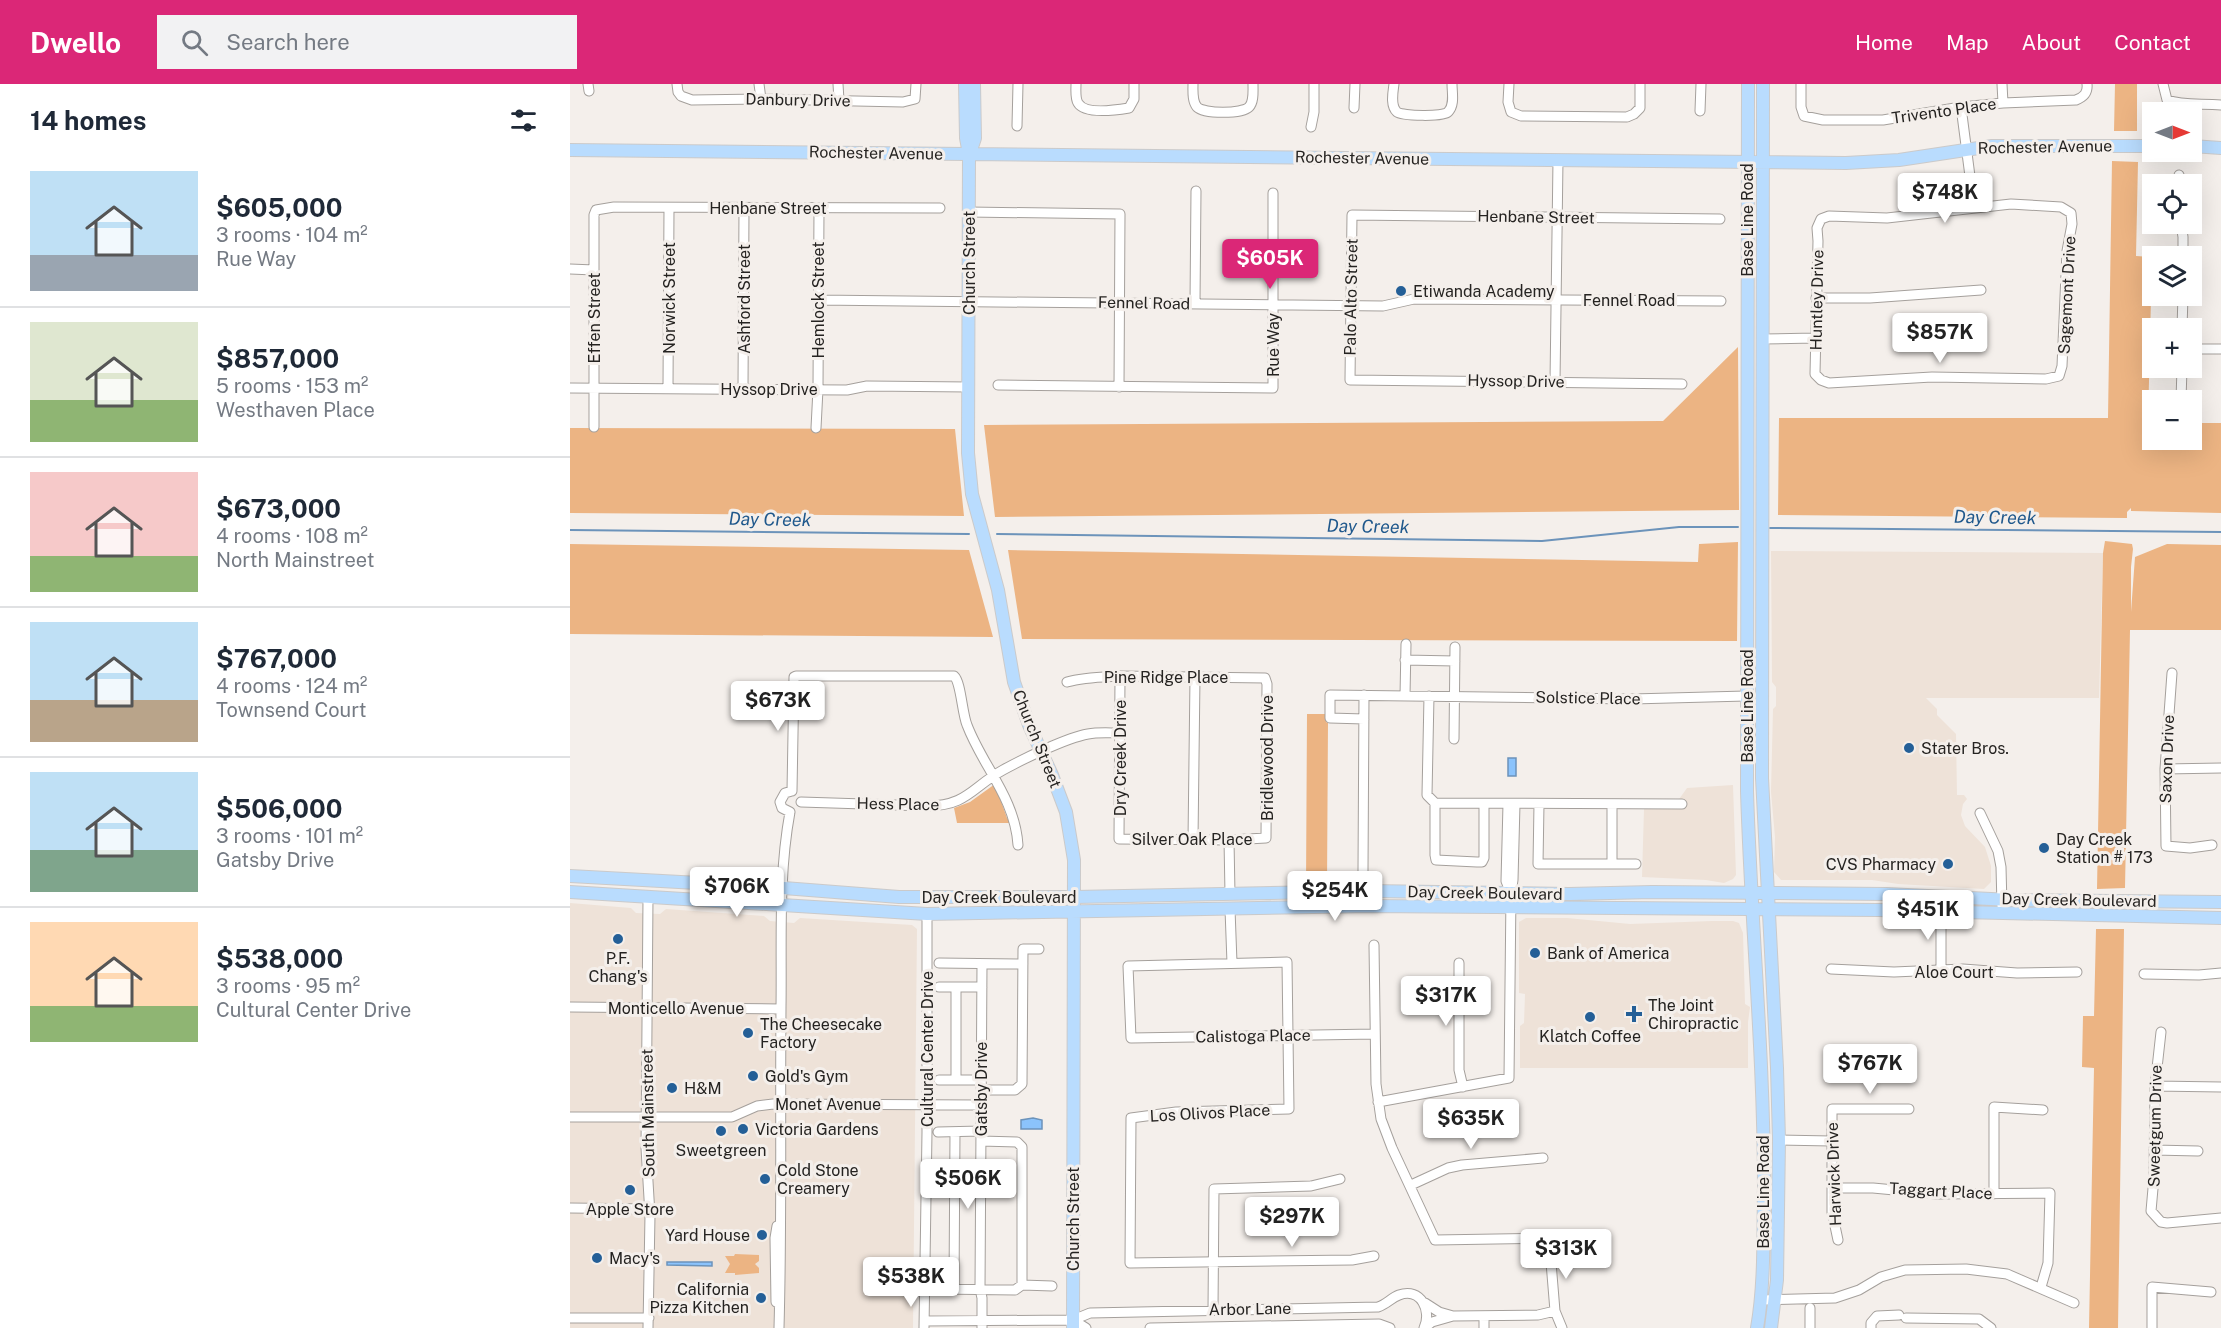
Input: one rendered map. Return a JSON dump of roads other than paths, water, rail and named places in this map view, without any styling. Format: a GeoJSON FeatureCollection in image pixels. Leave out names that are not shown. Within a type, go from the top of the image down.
{"type":"FeatureCollection","features":[{"type":"Feature","properties":{"kind":"main road","name":"Church Street"},"geometry":{"type":"LineString","coordinates":[[965,84],[966,138],[969,154],[968,453],[972,494],[998,590],[1014,682],[1029,725],[1059,793],[1069,823],[1073,854],[1075,897],[1073,1324]]}},
{"type":"Feature","properties":{"kind":"main road","name":"Church Street"},"geometry":{"type":"LineString","coordinates":[[969,154],[975,138],[974,84]]}},
{"type":"Feature","properties":{"kind":"main road","name":"Base Line Road"},"geometry":{"type":"LineString","coordinates":[[1748,84],[1746,696],[1750,893],[1764,1117],[1761,1300],[1757,1328]]}},
{"type":"Feature","properties":{"kind":"main road","name":"Base Line Road"},"geometry":{"type":"LineString","coordinates":[[1763,84],[1762,778],[1779,1140],[1776,1299],[1771,1328]]}},
{"type":"Feature","properties":{"kind":"main road","name":"Rochester Avenue"},"geometry":{"type":"LineString","coordinates":[[570,150],[1880,162],[1967,149],[2024,145],[2142,146]]}},
{"type":"Feature","properties":{"kind":"main road"},"geometry":{"type":"LineString","coordinates":[[2202,146],[2221,147]]}},
{"type":"Feature","properties":{"kind":"main road","name":"Day Creek Boulevard"},"geometry":{"type":"LineString","coordinates":[[570,876],[899,897],[1075,897],[1369,891],[1886,894],[2002,899],[2221,902]]}},
{"type":"Feature","properties":{"kind":"main road"},"geometry":{"type":"LineString","coordinates":[[609,878],[631,887],[648,898],[656,888],[682,882]]}},
{"type":"Feature","properties":{"kind":"main road","name":"Day Creek Boulevard"},"geometry":{"type":"LineString","coordinates":[[570,892],[927,914],[1370,906],[1768,909],[2221,918]]}},
{"type":"Feature","properties":{"kind":"main road"},"geometry":{"type":"LineString","coordinates":[[1762,1064],[1770,1068],[1770,1107],[1778,1126]]}},
{"type":"Feature","properties":{"kind":"street","name":"Danbury Drive"},"geometry":{"type":"LineString","coordinates":[[677,84],[681,96],[692,100],[903,102],[915,99],[916,84]]}},
{"type":"Feature","properties":{"kind":"street"},"geometry":{"type":"LineString","coordinates":[[759,84],[761,99]]}},
{"type":"Feature","properties":{"kind":"street"},"geometry":{"type":"LineString","coordinates":[[838,84],[839,100]]}},
{"type":"Feature","properties":{"kind":"street"},"geometry":{"type":"LineString","coordinates":[[1017,126],[1018,84]]}},
{"type":"Feature","properties":{"kind":"street"},"geometry":{"type":"LineString","coordinates":[[1076,84],[1076,98],[1079,105],[1086,109],[1112,111],[1129,108],[1134,99],[1134,84]]}},
{"type":"Feature","properties":{"kind":"street"},"geometry":{"type":"LineString","coordinates":[[1193,84],[1196,106],[1202,110],[1236,112],[1248,109],[1251,104],[1253,84]]}},
{"type":"Feature","properties":{"kind":"street"},"geometry":{"type":"LineString","coordinates":[[1311,128],[1314,112],[1314,84]]}},
{"type":"Feature","properties":{"kind":"street"},"geometry":{"type":"LineString","coordinates":[[1354,84],[1354,108]]}},
{"type":"Feature","properties":{"kind":"street"},"geometry":{"type":"LineString","coordinates":[[1394,84],[1392,105],[1396,112],[1405,115],[1437,116],[1449,111],[1452,102],[1452,84]]}},
{"type":"Feature","properties":{"kind":"street"},"geometry":{"type":"LineString","coordinates":[[1509,84],[1508,102],[1511,112],[1521,116],[1627,117],[1640,108],[1640,84]]}},
{"type":"Feature","properties":{"kind":"street"},"geometry":{"type":"LineString","coordinates":[[1701,84],[1701,111]]}},
{"type":"Feature","properties":{"kind":"street","name":"Trivento Place"},"geometry":{"type":"LineString","coordinates":[[1801,84],[1801,107],[1804,116],[1823,120],[1883,120],[1961,107],[2076,100],[2084,97],[2088,89],[2087,84]]}},
{"type":"Feature","properties":{"kind":"street"},"geometry":{"type":"LineString","coordinates":[[2002,84],[2003,103]]}},
{"type":"Feature","properties":{"kind":"street"},"geometry":{"type":"LineString","coordinates":[[2163,84],[2167,100],[2178,104],[2198,102],[2221,105]]}},
{"type":"Feature","properties":{"kind":"street"},"geometry":{"type":"LineString","coordinates":[[1961,107],[1974,207]]}},
{"type":"Feature","properties":{"kind":"street"},"geometry":{"type":"LineString","coordinates":[[1555,382],[1558,160]]}},
{"type":"Feature","properties":{"kind":"street"},"geometry":{"type":"LineString","coordinates":[[1196,191],[1196,303]]}},
{"type":"Feature","properties":{"kind":"street","name":"Rue Way"},"geometry":{"type":"LineString","coordinates":[[1119,387],[1273,388],[1273,194]]}},
{"type":"Feature","properties":{"kind":"street","name":"Sagemont Drive"},"geometry":{"type":"LineString","coordinates":[[1821,380],[1829,383],[1932,377],[2046,379],[2059,376],[2062,366],[2071,213],[2061,207],[2047,206],[2011,204],[1974,207]]}},
{"type":"Feature","properties":{"kind":"street","name":"Henbane Street"},"geometry":{"type":"LineString","coordinates":[[596,210],[605,207],[940,208]]}},
{"type":"Feature","properties":{"kind":"street","name":"Huntley Drive"},"geometry":{"type":"LineString","coordinates":[[1821,380],[1815,374],[1815,338],[1818,241],[1816,228],[1821,219],[1829,216],[1887,218],[1974,207]]}},
{"type":"Feature","properties":{"kind":"street","name":"Norwick Street"},"geometry":{"type":"LineString","coordinates":[[668,388],[669,208]]}},
{"type":"Feature","properties":{"kind":"street","name":"Ashford Street"},"geometry":{"type":"LineString","coordinates":[[743,389],[744,208]]}},
{"type":"Feature","properties":{"kind":"street","name":"Hemlock Street"},"geometry":{"type":"LineString","coordinates":[[816,428],[819,208]]}},
{"type":"Feature","properties":{"kind":"street","name":"Effen Street"},"geometry":{"type":"LineString","coordinates":[[594,427],[594,215],[596,210]]}},
{"type":"Feature","properties":{"kind":"street"},"geometry":{"type":"LineString","coordinates":[[969,212],[1120,213],[1119,387],[998,385]]}},
{"type":"Feature","properties":{"kind":"street","name":"Henbane Street"},"geometry":{"type":"LineString","coordinates":[[1352,215],[1720,219]]}},
{"type":"Feature","properties":{"kind":"street","name":"Palo Alto Street"},"geometry":{"type":"LineString","coordinates":[[1350,380],[1352,215]]}},
{"type":"Feature","properties":{"kind":"street"},"geometry":{"type":"LineString","coordinates":[[570,269],[594,270]]}},
{"type":"Feature","properties":{"kind":"street"},"geometry":{"type":"LineString","coordinates":[[1816,298],[1879,298],[1981,290]]}},
{"type":"Feature","properties":{"kind":"street","name":"Fennel Road"},"geometry":{"type":"LineString","coordinates":[[818,300],[1383,306],[1414,299],[1721,301]]}},
{"type":"Feature","properties":{"kind":"street"},"geometry":{"type":"LineString","coordinates":[[1762,339],[1815,338]]}},
{"type":"Feature","properties":{"kind":"street"},"geometry":{"type":"LineString","coordinates":[[2202,349],[2221,349]]}},
{"type":"Feature","properties":{"kind":"street","name":"Hyssop Drive"},"geometry":{"type":"LineString","coordinates":[[1350,380],[1682,384]]}},
{"type":"Feature","properties":{"kind":"street","name":"Hyssop Drive"},"geometry":{"type":"LineString","coordinates":[[570,388],[969,387]]}},
{"type":"Feature","properties":{"kind":"street"},"geometry":{"type":"LineString","coordinates":[[1405,696],[1406,644]]}},
{"type":"Feature","properties":{"kind":"street"},"geometry":{"type":"LineString","coordinates":[[1454,739],[1455,647]]}},
{"type":"Feature","properties":{"kind":"street"},"geometry":{"type":"LineString","coordinates":[[1406,660],[1455,661]]}},
{"type":"Feature","properties":{"kind":"street","name":"Saxon Drive"},"geometry":{"type":"LineString","coordinates":[[2172,674],[2165,769],[2166,846],[2190,848],[2212,845]]}},
{"type":"Feature","properties":{"kind":"street"},"geometry":{"type":"LineString","coordinates":[[792,791],[794,677],[954,676],[958,682],[966,724],[1008,801],[1018,845]]}},
{"type":"Feature","properties":{"kind":"street","name":"Pine Ridge Place"},"geometry":{"type":"LineString","coordinates":[[1067,682],[1120,676],[1265,678]]}},
{"type":"Feature","properties":{"kind":"street","name":"Dry Creek Drive"},"geometry":{"type":"LineString","coordinates":[[1119,839],[1120,676]]}},
{"type":"Feature","properties":{"kind":"street"},"geometry":{"type":"LineString","coordinates":[[1193,840],[1195,677]]}},
{"type":"Feature","properties":{"kind":"street","name":"Bridlewood Drive"},"geometry":{"type":"LineString","coordinates":[[1265,678],[1267,684],[1266,838]]}},
{"type":"Feature","properties":{"kind":"street","name":"Solstice Place"},"geometry":{"type":"LineString","coordinates":[[1364,719],[1330,718],[1330,695],[1632,699],[1746,696]]}},
{"type":"Feature","properties":{"kind":"street"},"geometry":{"type":"LineString","coordinates":[[1363,871],[1364,695]]}},
{"type":"Feature","properties":{"kind":"street"},"geometry":{"type":"LineString","coordinates":[[1429,696],[1427,795],[1435,803],[1682,804]]}},
{"type":"Feature","properties":{"kind":"street","name":"Hess Place"},"geometry":{"type":"LineString","coordinates":[[801,802],[943,806],[965,798],[1006,768],[1080,736],[1120,733]]}},
{"type":"Feature","properties":{"kind":"street"},"geometry":{"type":"LineString","coordinates":[[2165,769],[2221,768]]}},
{"type":"Feature","properties":{"kind":"street"},"geometry":{"type":"LineString","coordinates":[[792,791],[798,794],[801,802],[798,809],[790,812],[782,808],[780,802],[785,793],[792,791]]}},
{"type":"Feature","properties":{"kind":"street"},"geometry":{"type":"LineString","coordinates":[[1435,803],[1436,860],[1477,862],[1482,862],[1484,858],[1484,804]]}},
{"type":"Feature","properties":{"kind":"street"},"geometry":{"type":"LineString","coordinates":[[1378,1102],[1509,1078],[1513,880],[1511,804]]}},
{"type":"Feature","properties":{"kind":"street"},"geometry":{"type":"LineString","coordinates":[[1539,804],[1538,864],[1636,864]]}},
{"type":"Feature","properties":{"kind":"street"},"geometry":{"type":"LineString","coordinates":[[1612,804],[1612,864]]}},
{"type":"Feature","properties":{"kind":"street"},"geometry":{"type":"LineString","coordinates":[[779,1326],[774,1291],[775,1238],[780,1203],[782,888],[784,842],[790,812]]}},
{"type":"Feature","properties":{"kind":"street"},"geometry":{"type":"LineString","coordinates":[[1980,813],[1998,851],[2001,867],[2002,914]]}},
{"type":"Feature","properties":{"kind":"street","name":"Silver Oak Place"},"geometry":{"type":"LineString","coordinates":[[1119,839],[1266,838]]}},
{"type":"Feature","properties":{"kind":"street"},"geometry":{"type":"LineString","coordinates":[[1229,840],[1230,894]]}},
{"type":"Feature","properties":{"kind":"street","name":"South Mainstreet"},"geometry":{"type":"LineString","coordinates":[[648,898],[646,1117],[650,1209],[648,1323]]}},
{"type":"Feature","properties":{"kind":"street"},"geometry":{"type":"LineString","coordinates":[[1230,909],[1232,963],[1287,962],[1288,1035]]}},
{"type":"Feature","properties":{"kind":"street"},"geometry":{"type":"LineString","coordinates":[[1941,912],[1941,969]]}},
{"type":"Feature","properties":{"kind":"street","name":"Cultural Center Drive"},"geometry":{"type":"LineString","coordinates":[[924,1325],[927,914]]}},
{"type":"Feature","properties":{"kind":"street"},"geometry":{"type":"LineString","coordinates":[[1374,945],[1376,1084],[1381,1119],[1435,1240],[1549,1238],[1555,1311],[1562,1328]]}},
{"type":"Feature","properties":{"kind":"street"},"geometry":{"type":"LineString","coordinates":[[982,1090],[1015,1090],[1022,1084],[1023,949],[1039,949]]}},
{"type":"Feature","properties":{"kind":"street"},"geometry":{"type":"LineString","coordinates":[[939,963],[1023,964]]}},
{"type":"Feature","properties":{"kind":"street","name":"Calistoga Place"},"geometry":{"type":"LineString","coordinates":[[1232,963],[1128,966],[1131,1038],[1375,1034]]}},
{"type":"Feature","properties":{"kind":"street"},"geometry":{"type":"LineString","coordinates":[[1459,963],[1459,1070],[1463,1087]]}},
{"type":"Feature","properties":{"kind":"street","name":"Gatsby Drive"},"geometry":{"type":"LineString","coordinates":[[982,964],[980,1289],[982,1325]]}},
{"type":"Feature","properties":{"kind":"street","name":"Aloe Court"},"geometry":{"type":"LineString","coordinates":[[1831,969],[1894,972],[1941,969],[2031,973],[2077,972]]}},
{"type":"Feature","properties":{"kind":"street"},"geometry":{"type":"LineString","coordinates":[[2144,974],[2221,973]]}},
{"type":"Feature","properties":{"kind":"street"},"geometry":{"type":"LineString","coordinates":[[939,987],[982,987]]}},
{"type":"Feature","properties":{"kind":"street"},"geometry":{"type":"LineString","coordinates":[[956,987],[956,1080]]}},
{"type":"Feature","properties":{"kind":"street","name":"Monticello Avenue"},"geometry":{"type":"LineString","coordinates":[[570,1007],[781,1009]]}},
{"type":"Feature","properties":{"kind":"street","name":"Sweetgum Drive"},"geometry":{"type":"LineString","coordinates":[[2161,1032],[2155,1086],[2154,1177],[2151,1211],[2161,1222],[2167,1223],[2221,1218]]}},
{"type":"Feature","properties":{"kind":"street","name":"Los Olivos Place"},"geometry":{"type":"LineString","coordinates":[[1213,1262],[1130,1263],[1131,1118],[1176,1112],[1289,1109],[1288,1035]]}},
{"type":"Feature","properties":{"kind":"street"},"geometry":{"type":"LineString","coordinates":[[939,1080],[981,1080]]}},
{"type":"Feature","properties":{"kind":"street"},"geometry":{"type":"LineString","coordinates":[[2155,1086],[2221,1087]]}},
{"type":"Feature","properties":{"kind":"street","name":"Monet Avenue"},"geometry":{"type":"LineString","coordinates":[[570,1116],[732,1117],[757,1106],[780,1104],[981,1105]]}},
{"type":"Feature","properties":{"kind":"street"},"geometry":{"type":"LineString","coordinates":[[1994,1194],[1994,1107],[2043,1110]]}},
{"type":"Feature","properties":{"kind":"street","name":"Harwick Drive"},"geometry":{"type":"LineString","coordinates":[[1838,1240],[1832,1212],[1832,1109],[1909,1109]]}},
{"type":"Feature","properties":{"kind":"street"},"geometry":{"type":"LineString","coordinates":[[938,1132],[955,1132],[1019,1143],[1023,1154],[1022,1285]]}},
{"type":"Feature","properties":{"kind":"street"},"geometry":{"type":"LineString","coordinates":[[954,1289],[955,1132]]}},
{"type":"Feature","properties":{"kind":"street"},"geometry":{"type":"LineString","coordinates":[[1779,1140],[1831,1141]]}},
{"type":"Feature","properties":{"kind":"street"},"geometry":{"type":"LineString","coordinates":[[2154,1150],[2198,1150]]}},
{"type":"Feature","properties":{"kind":"street"},"geometry":{"type":"LineString","coordinates":[[1411,1185],[1448,1168],[1462,1165],[1543,1158]]}},
{"type":"Feature","properties":{"kind":"street"},"geometry":{"type":"LineString","coordinates":[[1213,1311],[1214,1189],[1311,1186],[1340,1179]]}},
{"type":"Feature","properties":{"kind":"street","name":"Taggart Place"},"geometry":{"type":"LineString","coordinates":[[1832,1188],[1873,1188],[1936,1194],[2050,1193],[2049,1263],[2041,1287]]}},
{"type":"Feature","properties":{"kind":"street"},"geometry":{"type":"LineString","coordinates":[[570,1208],[650,1209]]}},
{"type":"Feature","properties":{"kind":"street"},"geometry":{"type":"LineString","coordinates":[[1213,1262],[1352,1260],[1374,1256]]}},
{"type":"Feature","properties":{"kind":"street"},"geometry":{"type":"LineString","coordinates":[[1761,1300],[1835,1298],[1859,1290],[1892,1273],[1918,1269],[1986,1270],[2007,1274],[2074,1303]]}},
{"type":"Feature","properties":{"kind":"street"},"geometry":{"type":"LineString","coordinates":[[938,1289],[1015,1290],[1022,1285],[1052,1286]]}},
{"type":"Feature","properties":{"kind":"street"},"geometry":{"type":"LineString","coordinates":[[2152,1328],[2152,1287],[2211,1292]]}},
{"type":"Feature","properties":{"kind":"street","name":"Arbor Lane"},"geometry":{"type":"LineString","coordinates":[[924,1325],[1073,1324],[1090,1312],[1378,1306],[1404,1294],[1416,1296],[1439,1312],[1453,1316],[1538,1315],[1555,1311]]}},
{"type":"Feature","properties":{"kind":"street","name":"Arbor Lane"},"geometry":{"type":"LineString","coordinates":[[1424,1302],[1428,1315],[1424,1328]]}},
{"type":"Feature","properties":{"kind":"street"},"geometry":{"type":"LineString","coordinates":[[1810,1308],[1810,1328]]}},
{"type":"Feature","properties":{"kind":"street","name":"Arbor Lane"},"geometry":{"type":"LineString","coordinates":[[1424,1328],[1432,1322],[1453,1316]]}},
{"type":"Feature","properties":{"kind":"street"},"geometry":{"type":"LineString","coordinates":[[1484,1316],[1484,1328]]}},
{"type":"Feature","properties":{"kind":"street"},"geometry":{"type":"LineString","coordinates":[[1871,1328],[1871,1323],[1876,1316],[1902,1316],[1921,1323],[1979,1319],[1991,1328]]}},
{"type":"Feature","properties":{"kind":"street"},"geometry":{"type":"LineString","coordinates":[[570,1318],[648,1323]]}},
{"type":"Feature","properties":{"kind":"street"},"geometry":{"type":"LineString","coordinates":[[1073,1324],[1086,1328]]}},
{"type":"Feature","properties":{"kind":"street","name":"Arbor Lane"},"geometry":{"type":"LineString","coordinates":[[1150,1328],[1379,1324],[1390,1328]]}},
{"type":"Feature","properties":{"kind":"water"},"geometry":{"type":"Polygon","coordinates":[[[1508,758],[1516,758],[1516,776],[1508,776],[1508,758]]]}},
{"type":"Feature","properties":{"kind":"water"},"geometry":{"type":"Polygon","coordinates":[[[1033,1118],[1042,1120],[1042,1129],[1021,1129],[1021,1120],[1033,1118]]]}},
{"type":"Feature","properties":{"kind":"water"},"geometry":{"type":"Polygon","coordinates":[[[667,1262],[712,1262],[712,1266],[667,1265],[667,1262]]]}},
{"type":"Feature","properties":{"kind":"waterway","name":"Day Creek"},"geometry":{"type":"LineString","coordinates":[[997,534],[1542,541],[1679,527],[1738,527]]}},
{"type":"Feature","properties":{"kind":"waterway","name":"Day Creek"},"geometry":{"type":"LineString","coordinates":[[1770,528],[2221,532]]}},
{"type":"Feature","properties":{"kind":"waterway","name":"Day Creek"},"geometry":{"type":"LineString","coordinates":[[570,530],[969,534]]}},
{"type":"Feature","properties":{"kind":"place","name":"Etiwanda Academy"},"geometry":{"type":"Point","coordinates":[1401,291]}},
{"type":"Feature","properties":{"kind":"place","name":"Stater Bros."},"geometry":{"type":"Point","coordinates":[1909,748]}},
{"type":"Feature","properties":{"kind":"place","name":"Day Creek Station # 173"},"geometry":{"type":"Point","coordinates":[2044,848]}},
{"type":"Feature","properties":{"kind":"place","name":"CVS Pharmacy"},"geometry":{"type":"Point","coordinates":[1948,864]}},
{"type":"Feature","properties":{"kind":"place","name":"P.F. Chang's"},"geometry":{"type":"Point","coordinates":[618,939]}},
{"type":"Feature","properties":{"kind":"place","name":"Bank of America"},"geometry":{"type":"Point","coordinates":[1535,953]}},
{"type":"Feature","properties":{"kind":"place","name":"The Joint Chiropractic"},"geometry":{"type":"Point","coordinates":[1634,1014]}},
{"type":"Feature","properties":{"kind":"place","name":"Klatch Coffee"},"geometry":{"type":"Point","coordinates":[1590,1017]}},
{"type":"Feature","properties":{"kind":"place","name":"The Cheesecake Factory"},"geometry":{"type":"Point","coordinates":[748,1033]}},
{"type":"Feature","properties":{"kind":"place","name":"Gold's Gym"},"geometry":{"type":"Point","coordinates":[753,1076]}},
{"type":"Feature","properties":{"kind":"place","name":"H&M"},"geometry":{"type":"Point","coordinates":[672,1088]}},
{"type":"Feature","properties":{"kind":"place","name":"Victoria Gardens"},"geometry":{"type":"Point","coordinates":[743,1129]}},
{"type":"Feature","properties":{"kind":"place","name":"Sweetgreen"},"geometry":{"type":"Point","coordinates":[721,1131]}},
{"type":"Feature","properties":{"kind":"place","name":"Cold Stone Creamery"},"geometry":{"type":"Point","coordinates":[765,1179]}},
{"type":"Feature","properties":{"kind":"place","name":"Apple Store"},"geometry":{"type":"Point","coordinates":[630,1190]}},
{"type":"Feature","properties":{"kind":"place","name":"Yard House"},"geometry":{"type":"Point","coordinates":[762,1235]}},
{"type":"Feature","properties":{"kind":"place","name":"Macy's"},"geometry":{"type":"Point","coordinates":[597,1258]}},
{"type":"Feature","properties":{"kind":"place","name":"California Pizza Kitchen"},"geometry":{"type":"Point","coordinates":[761,1298]}}]}
